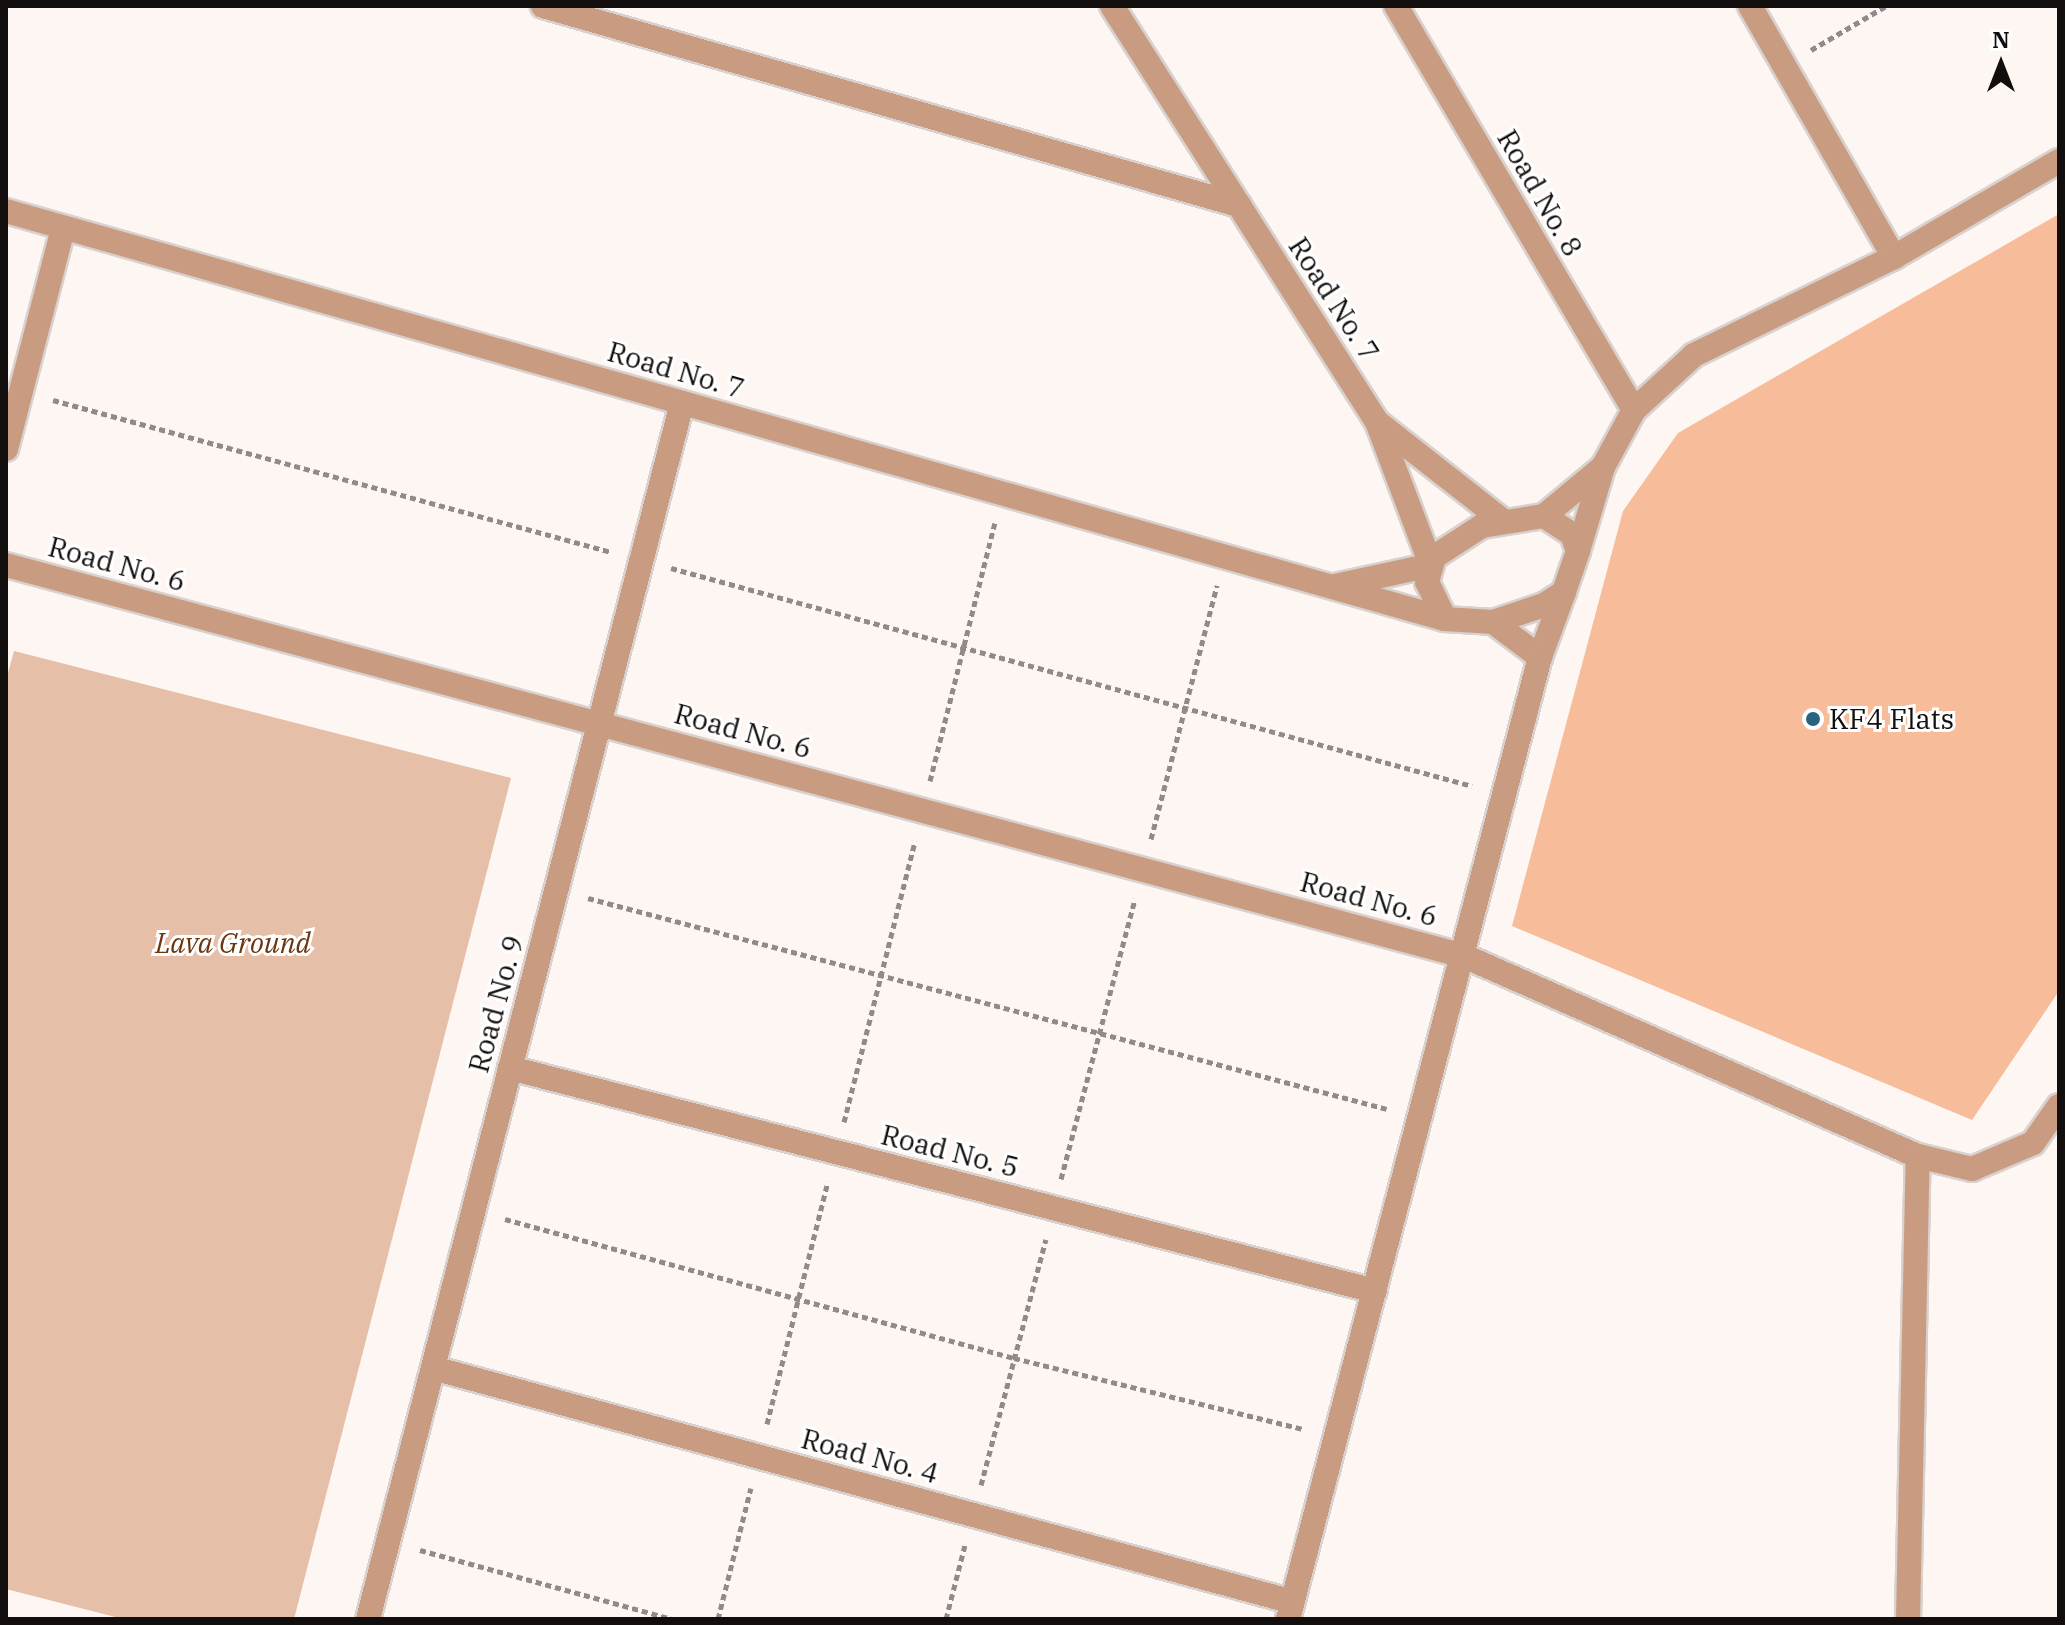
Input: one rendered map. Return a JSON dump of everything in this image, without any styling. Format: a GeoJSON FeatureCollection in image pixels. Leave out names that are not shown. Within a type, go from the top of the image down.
{"type":"FeatureCollection","features":[{"type":"Feature","properties":{"kind":"street"},"geometry":{"type":"LineString","coordinates":[[543,6],[1239,205]]}},
{"type":"Feature","properties":{"kind":"street","name":"Road No. 7"},"geometry":{"type":"LineString","coordinates":[[1112,6],[1377,422]]}},
{"type":"Feature","properties":{"kind":"street","name":"Road No. 8"},"geometry":{"type":"LineString","coordinates":[[1396,6],[1634,410]]}},
{"type":"Feature","properties":{"kind":"street"},"geometry":{"type":"LineString","coordinates":[[1750,6],[1894,257]]}},
{"type":"Feature","properties":{"kind":"street"},"geometry":{"type":"LineString","coordinates":[[1291,1611],[1540,657],[1578,551],[1603,467],[1634,410],[1694,355],[1894,257],[2059,161]]}},
{"type":"Feature","properties":{"kind":"street","name":"Road No. 7"},"geometry":{"type":"LineString","coordinates":[[6,211],[1445,619]]}},
{"type":"Feature","properties":{"kind":"street"},"geometry":{"type":"LineString","coordinates":[[6,449],[63,228]]}},
{"type":"Feature","properties":{"kind":"street","name":"Road No. 9"},"geometry":{"type":"LineString","coordinates":[[368,1619],[682,403]]}},
{"type":"Feature","properties":{"kind":"street"},"geometry":{"type":"LineString","coordinates":[[1377,422],[1502,520]]}},
{"type":"Feature","properties":{"kind":"street"},"geometry":{"type":"LineString","coordinates":[[1329,587],[1431,565],[1377,422]]}},
{"type":"Feature","properties":{"kind":"street"},"geometry":{"type":"LineString","coordinates":[[1564,592],[1544,605],[1493,622],[1445,619],[1427,582],[1434,557],[1456,538],[1502,520],[1544,516],[1603,467]]}},
{"type":"Feature","properties":{"kind":"street"},"geometry":{"type":"LineString","coordinates":[[1544,516],[1572,534],[1578,551]]}},
{"type":"Feature","properties":{"kind":"street","name":"Road No. 6"},"geometry":{"type":"LineString","coordinates":[[6,565],[1464,956],[1918,1156],[1972,1169],[2033,1143],[2059,1106]]}},
{"type":"Feature","properties":{"kind":"street"},"geometry":{"type":"LineString","coordinates":[[1493,622],[1540,657]]}},
{"type":"Feature","properties":{"kind":"street","name":"Road No. 5"},"geometry":{"type":"LineString","coordinates":[[510,1068],[1375,1291]]}},
{"type":"Feature","properties":{"kind":"street"},"geometry":{"type":"LineString","coordinates":[[1908,1619],[1918,1156]]}},
{"type":"Feature","properties":{"kind":"street","name":"Road No. 4"},"geometry":{"type":"LineString","coordinates":[[433,1368],[973,1515],[1291,1611]]}},
{"type":"Feature","properties":{"kind":"path"},"geometry":{"type":"LineString","coordinates":[[1784,66],[1886,6]]}},
{"type":"Feature","properties":{"kind":"path"},"geometry":{"type":"LineString","coordinates":[[21,391],[1505,795]]}},
{"type":"Feature","properties":{"kind":"path"},"geometry":{"type":"LineString","coordinates":[[718,1619],[1002,495]]}},
{"type":"Feature","properties":{"kind":"path"},"geometry":{"type":"LineString","coordinates":[[946,1619],[1225,557]]}},
{"type":"Feature","properties":{"kind":"path"},"geometry":{"type":"LineString","coordinates":[[556,890],[1422,1118]]}},
{"type":"Feature","properties":{"kind":"path"},"geometry":{"type":"LineString","coordinates":[[474,1210],[1014,1358],[1337,1437]]}},
{"type":"Feature","properties":{"kind":"path"},"geometry":{"type":"LineString","coordinates":[[388,1542],[672,1619]]}},
{"type":"Feature","properties":{"kind":"green space","name":"Lava Ground"},"geometry":{"type":"Polygon","coordinates":[[[14,651],[511,778],[294,1619],[123,1619],[6,1589],[6,680],[14,651]]]}},
{"type":"Feature","properties":{"kind":"building","name":"KF4 Flats"},"geometry":{"type":"Polygon","coordinates":[[[2059,214],[2059,991],[1972,1120],[1512,926],[1623,511],[1678,433],[2059,214]]]}},
{"type":"Feature","properties":{"kind":"place","name":"KF4 Flats"},"geometry":{"type":"Point","coordinates":[1813,719]}}]}
